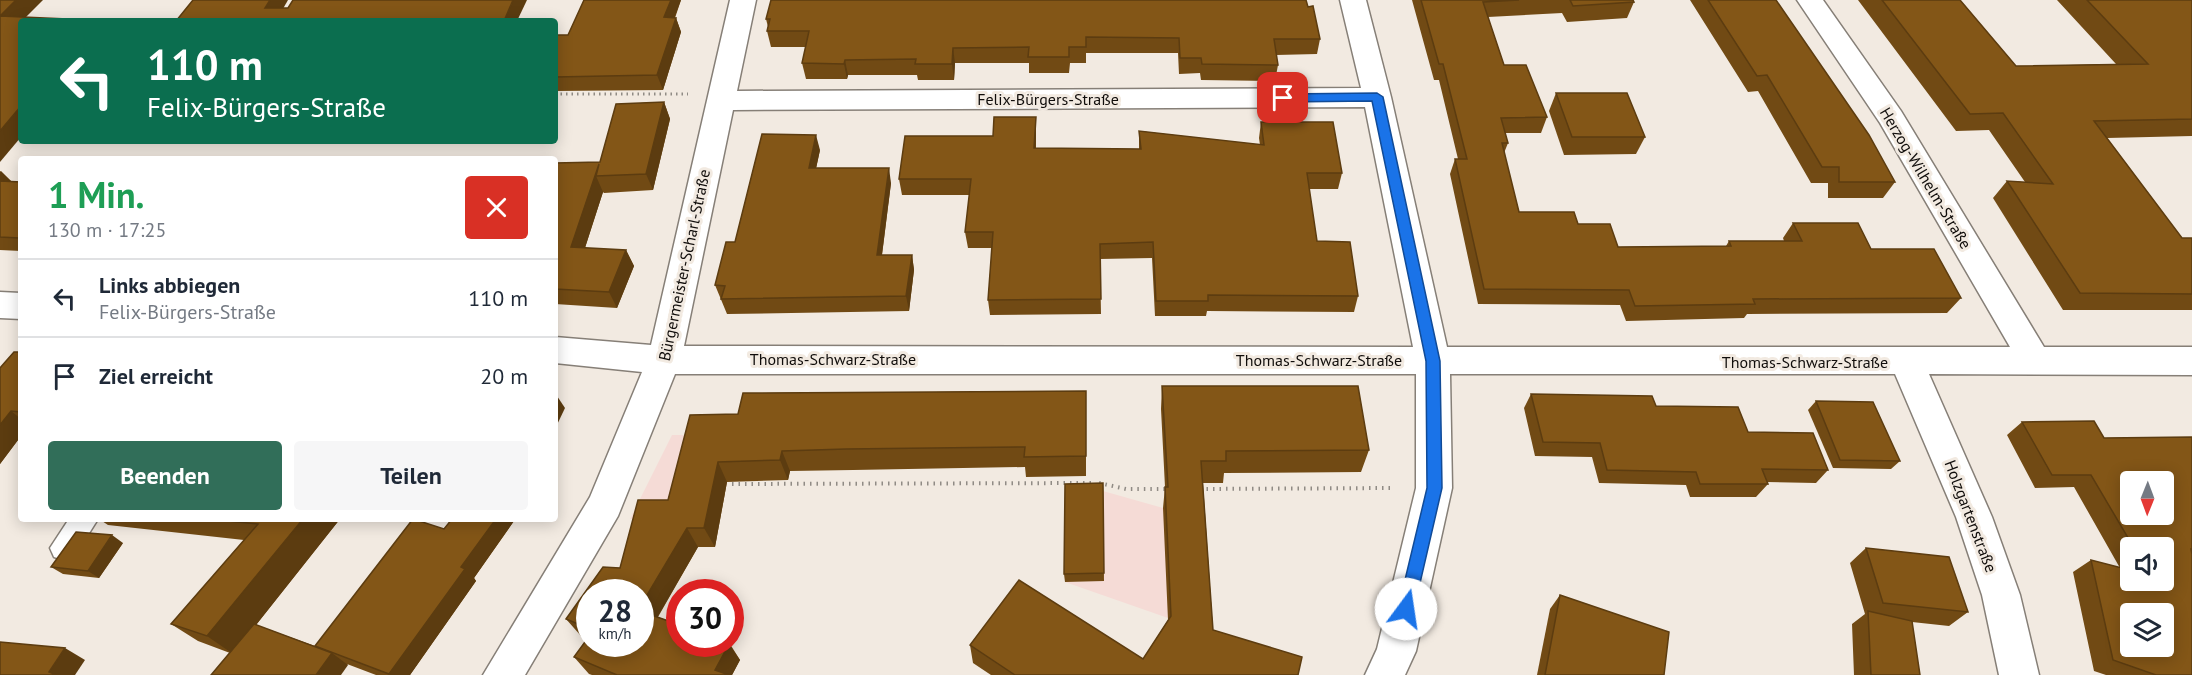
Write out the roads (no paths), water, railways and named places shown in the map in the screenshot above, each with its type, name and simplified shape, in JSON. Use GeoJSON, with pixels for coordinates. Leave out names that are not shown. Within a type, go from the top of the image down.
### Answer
{"type":"FeatureCollection","features":[{"type":"Feature","properties":{"kind":"street","name":"Bürgermeister-Scharl-Straße"},"geometry":{"type":"LineString","coordinates":[[503,675],[609,497],[664,360],[743,0]]}},
{"type":"Feature","properties":{"kind":"street"},"geometry":{"type":"LineString","coordinates":[[1353,0],[1377,97],[1433,361],[1434,488],[1396,651],[1385,675]]}},
{"type":"Feature","properties":{"kind":"street","name":"Herzog-Wilhelm-Straße"},"geometry":{"type":"LineString","coordinates":[[1810,0],[1891,118],[2035,361]]}},
{"type":"Feature","properties":{"kind":"street","name":"Felix-Bürgers-Straße"},"geometry":{"type":"LineString","coordinates":[[721,97],[1377,97]]}},
{"type":"Feature","properties":{"kind":"street"},"geometry":{"type":"LineString","coordinates":[[0,304],[18,306]]}},
{"type":"Feature","properties":{"kind":"street","name":"Thomas-Schwarz-Straße"},"geometry":{"type":"LineString","coordinates":[[558,350],[664,360],[1136,358],[1433,361],[2192,362]]}},
{"type":"Feature","properties":{"kind":"street","name":"Holzgartenstraße"},"geometry":{"type":"LineString","coordinates":[[1907,362],[1974,517],[2001,595],[2019,675]]}},
{"type":"Feature","properties":{"kind":"lane"},"geometry":{"type":"LineString","coordinates":[[64,548],[83,522]]}}]}
